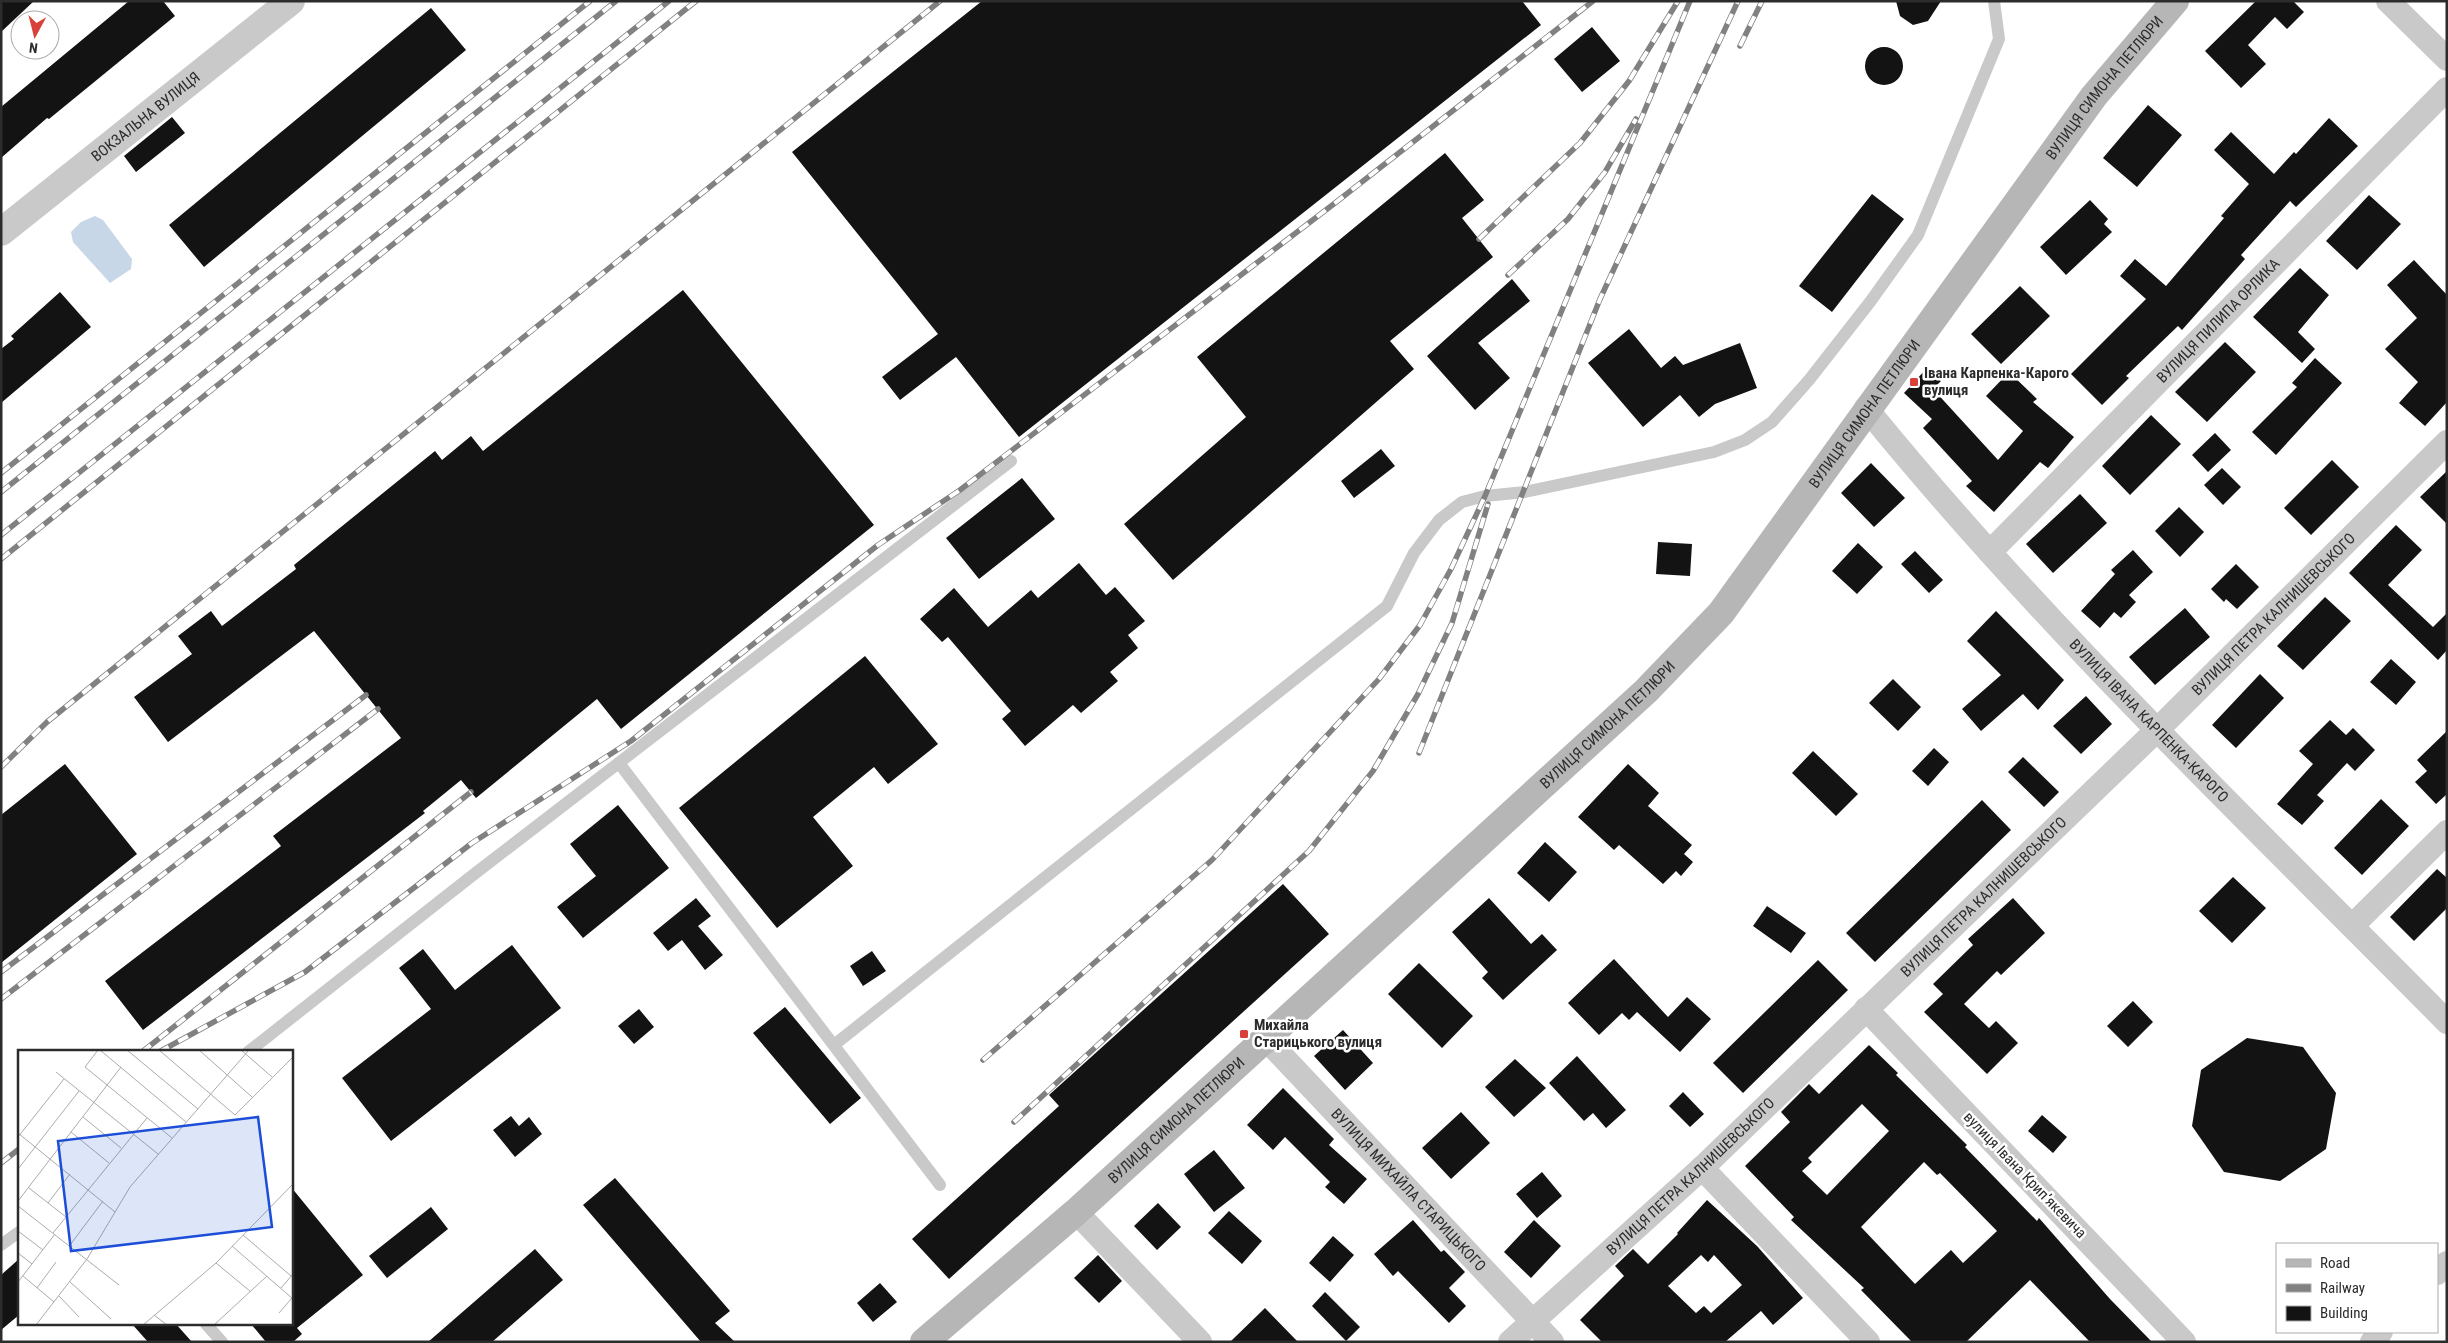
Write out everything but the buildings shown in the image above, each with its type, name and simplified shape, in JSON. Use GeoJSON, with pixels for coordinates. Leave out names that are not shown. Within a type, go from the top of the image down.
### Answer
{"type":"FeatureCollection","features":[{"type":"Feature","properties":{"kind":"main road","name":"ВУЛИЦЯ СИМОНА ПЕТЛЮРИ"},"geometry":{"type":"LineString","coordinates":[[924,1342],[1076,1212],[1646,691],[1721,613],[1866,408],[2094,96],[2175,1]]}},
{"type":"Feature","properties":{"kind":"street","name":"ВОКЗАЛЬНА ВУЛИЦЯ"},"geometry":{"type":"LineString","coordinates":[[1,232],[290,1]]}},
{"type":"Feature","properties":{"kind":"street"},"geometry":{"type":"LineString","coordinates":[[2388,1],[2447,59]]}},
{"type":"Feature","properties":{"kind":"street","name":"ВУЛИЦЯ ПИЛИПА ОРЛИКА"},"geometry":{"type":"LineString","coordinates":[[1990,552],[2447,90]]}},
{"type":"Feature","properties":{"kind":"street","name":"ВУЛИЦЯ ІВАНА КАРПЕНКА-КАРОГО"},"geometry":{"type":"LineString","coordinates":[[1866,408],[1924,479],[2156,731],[2447,1022]]}},
{"type":"Feature","properties":{"kind":"street","name":"ВУЛИЦЯ ПЕТРА КАЛНИШЕВСЬКОГО"},"geometry":{"type":"LineString","coordinates":[[1510,1342],[1702,1168],[2156,731],[2447,442]]}},
{"type":"Feature","properties":{"kind":"street"},"geometry":{"type":"LineString","coordinates":[[2352,926],[2447,832]]}},
{"type":"Feature","properties":{"kind":"street","name":"вулиця Івана Крипʼякевича"},"geometry":{"type":"LineString","coordinates":[[1866,1009],[2184,1342]]}},
{"type":"Feature","properties":{"kind":"street","name":"ВУЛИЦЯ МИХАЙЛА СТАРИЦЬКОГО"},"geometry":{"type":"LineString","coordinates":[[1265,1038],[1552,1342]]}},
{"type":"Feature","properties":{"kind":"street"},"geometry":{"type":"LineString","coordinates":[[1702,1168],[1868,1342]]}},
{"type":"Feature","properties":{"kind":"street"},"geometry":{"type":"LineString","coordinates":[[1076,1212],[1200,1342]]}},
{"type":"Feature","properties":{"kind":"street"},"geometry":{"type":"LineString","coordinates":[[2438,1272],[2447,1263]]}},
{"type":"Feature","properties":{"kind":"lane"},"geometry":{"type":"LineString","coordinates":[[834,1045],[1387,606],[1414,553],[1439,520],[1462,502],[1534,490],[1714,452],[1745,440],[1772,422],[1834,349],[1918,235],[1999,40],[1994,1]]}},
{"type":"Feature","properties":{"kind":"lane"},"geometry":{"type":"LineString","coordinates":[[251,1050],[1011,461]]}},
{"type":"Feature","properties":{"kind":"lane"},"geometry":{"type":"LineString","coordinates":[[619,763],[940,1185]]}},
{"type":"Feature","properties":{"kind":"lane"},"geometry":{"type":"LineString","coordinates":[[1,1246],[18,1233]]}},
{"type":"Feature","properties":{"kind":"lane"},"geometry":{"type":"LineString","coordinates":[[208,1326],[222,1342]]}},
{"type":"Feature","properties":{"kind":"water"},"geometry":{"type":"Polygon","coordinates":[[[95,216],[103,220],[132,259],[131,269],[110,283],[73,242],[71,232],[81,222],[95,216]]]}},
{"type":"Feature","properties":{"kind":"railway"},"geometry":{"type":"LineString","coordinates":[[1,473],[590,1]]}},
{"type":"Feature","properties":{"kind":"railway"},"geometry":{"type":"LineString","coordinates":[[1,492],[616,1]]}},
{"type":"Feature","properties":{"kind":"railway"},"geometry":{"type":"LineString","coordinates":[[1,535],[669,1]]}},
{"type":"Feature","properties":{"kind":"railway"},"geometry":{"type":"LineString","coordinates":[[1,559],[696,1]]}},
{"type":"Feature","properties":{"kind":"railway"},"geometry":{"type":"LineString","coordinates":[[1,767],[47,722],[940,1]]}},
{"type":"Feature","properties":{"kind":"railway"},"geometry":{"type":"LineString","coordinates":[[163,1050],[305,972],[472,843],[631,741],[878,545],[960,490],[1335,203],[1593,1]]}},
{"type":"Feature","properties":{"kind":"railway"},"geometry":{"type":"LineString","coordinates":[[1479,239],[1580,143],[1629,81],[1678,1]]}},
{"type":"Feature","properties":{"kind":"railway"},"geometry":{"type":"LineString","coordinates":[[983,1060],[1212,860],[1379,679],[1420,625],[1451,569],[1485,496],[1690,1]]}},
{"type":"Feature","properties":{"kind":"railway"},"geometry":{"type":"LineString","coordinates":[[1419,753],[1600,299],[1738,1]]}},
{"type":"Feature","properties":{"kind":"railway"},"geometry":{"type":"LineString","coordinates":[[1740,46],[1762,1]]}},
{"type":"Feature","properties":{"kind":"railway"},"geometry":{"type":"LineString","coordinates":[[1508,275],[1568,219],[1605,172],[1636,119]]}},
{"type":"Feature","properties":{"kind":"railway"},"geometry":{"type":"LineString","coordinates":[[1014,1122],[1309,851],[1373,771],[1418,694],[1452,623],[1488,504]]}},
{"type":"Feature","properties":{"kind":"railway"},"geometry":{"type":"LineString","coordinates":[[1,972],[366,695]]}},
{"type":"Feature","properties":{"kind":"railway"},"geometry":{"type":"LineString","coordinates":[[1,999],[378,709]]}},
{"type":"Feature","properties":{"kind":"railway"},"geometry":{"type":"LineString","coordinates":[[145,1050],[471,792]]}},
{"type":"Feature","properties":{"kind":"railway"},"geometry":{"type":"LineString","coordinates":[[1,1163],[18,1150]]}},
{"type":"Feature","properties":{"kind":"place","name":"Івана Карпенка-Карого вулиця"},"geometry":{"type":"Point","coordinates":[1914,382]}},
{"type":"Feature","properties":{"kind":"place","name":"Михайла Старицького вулиця"},"geometry":{"type":"Point","coordinates":[1244,1034]}}]}
